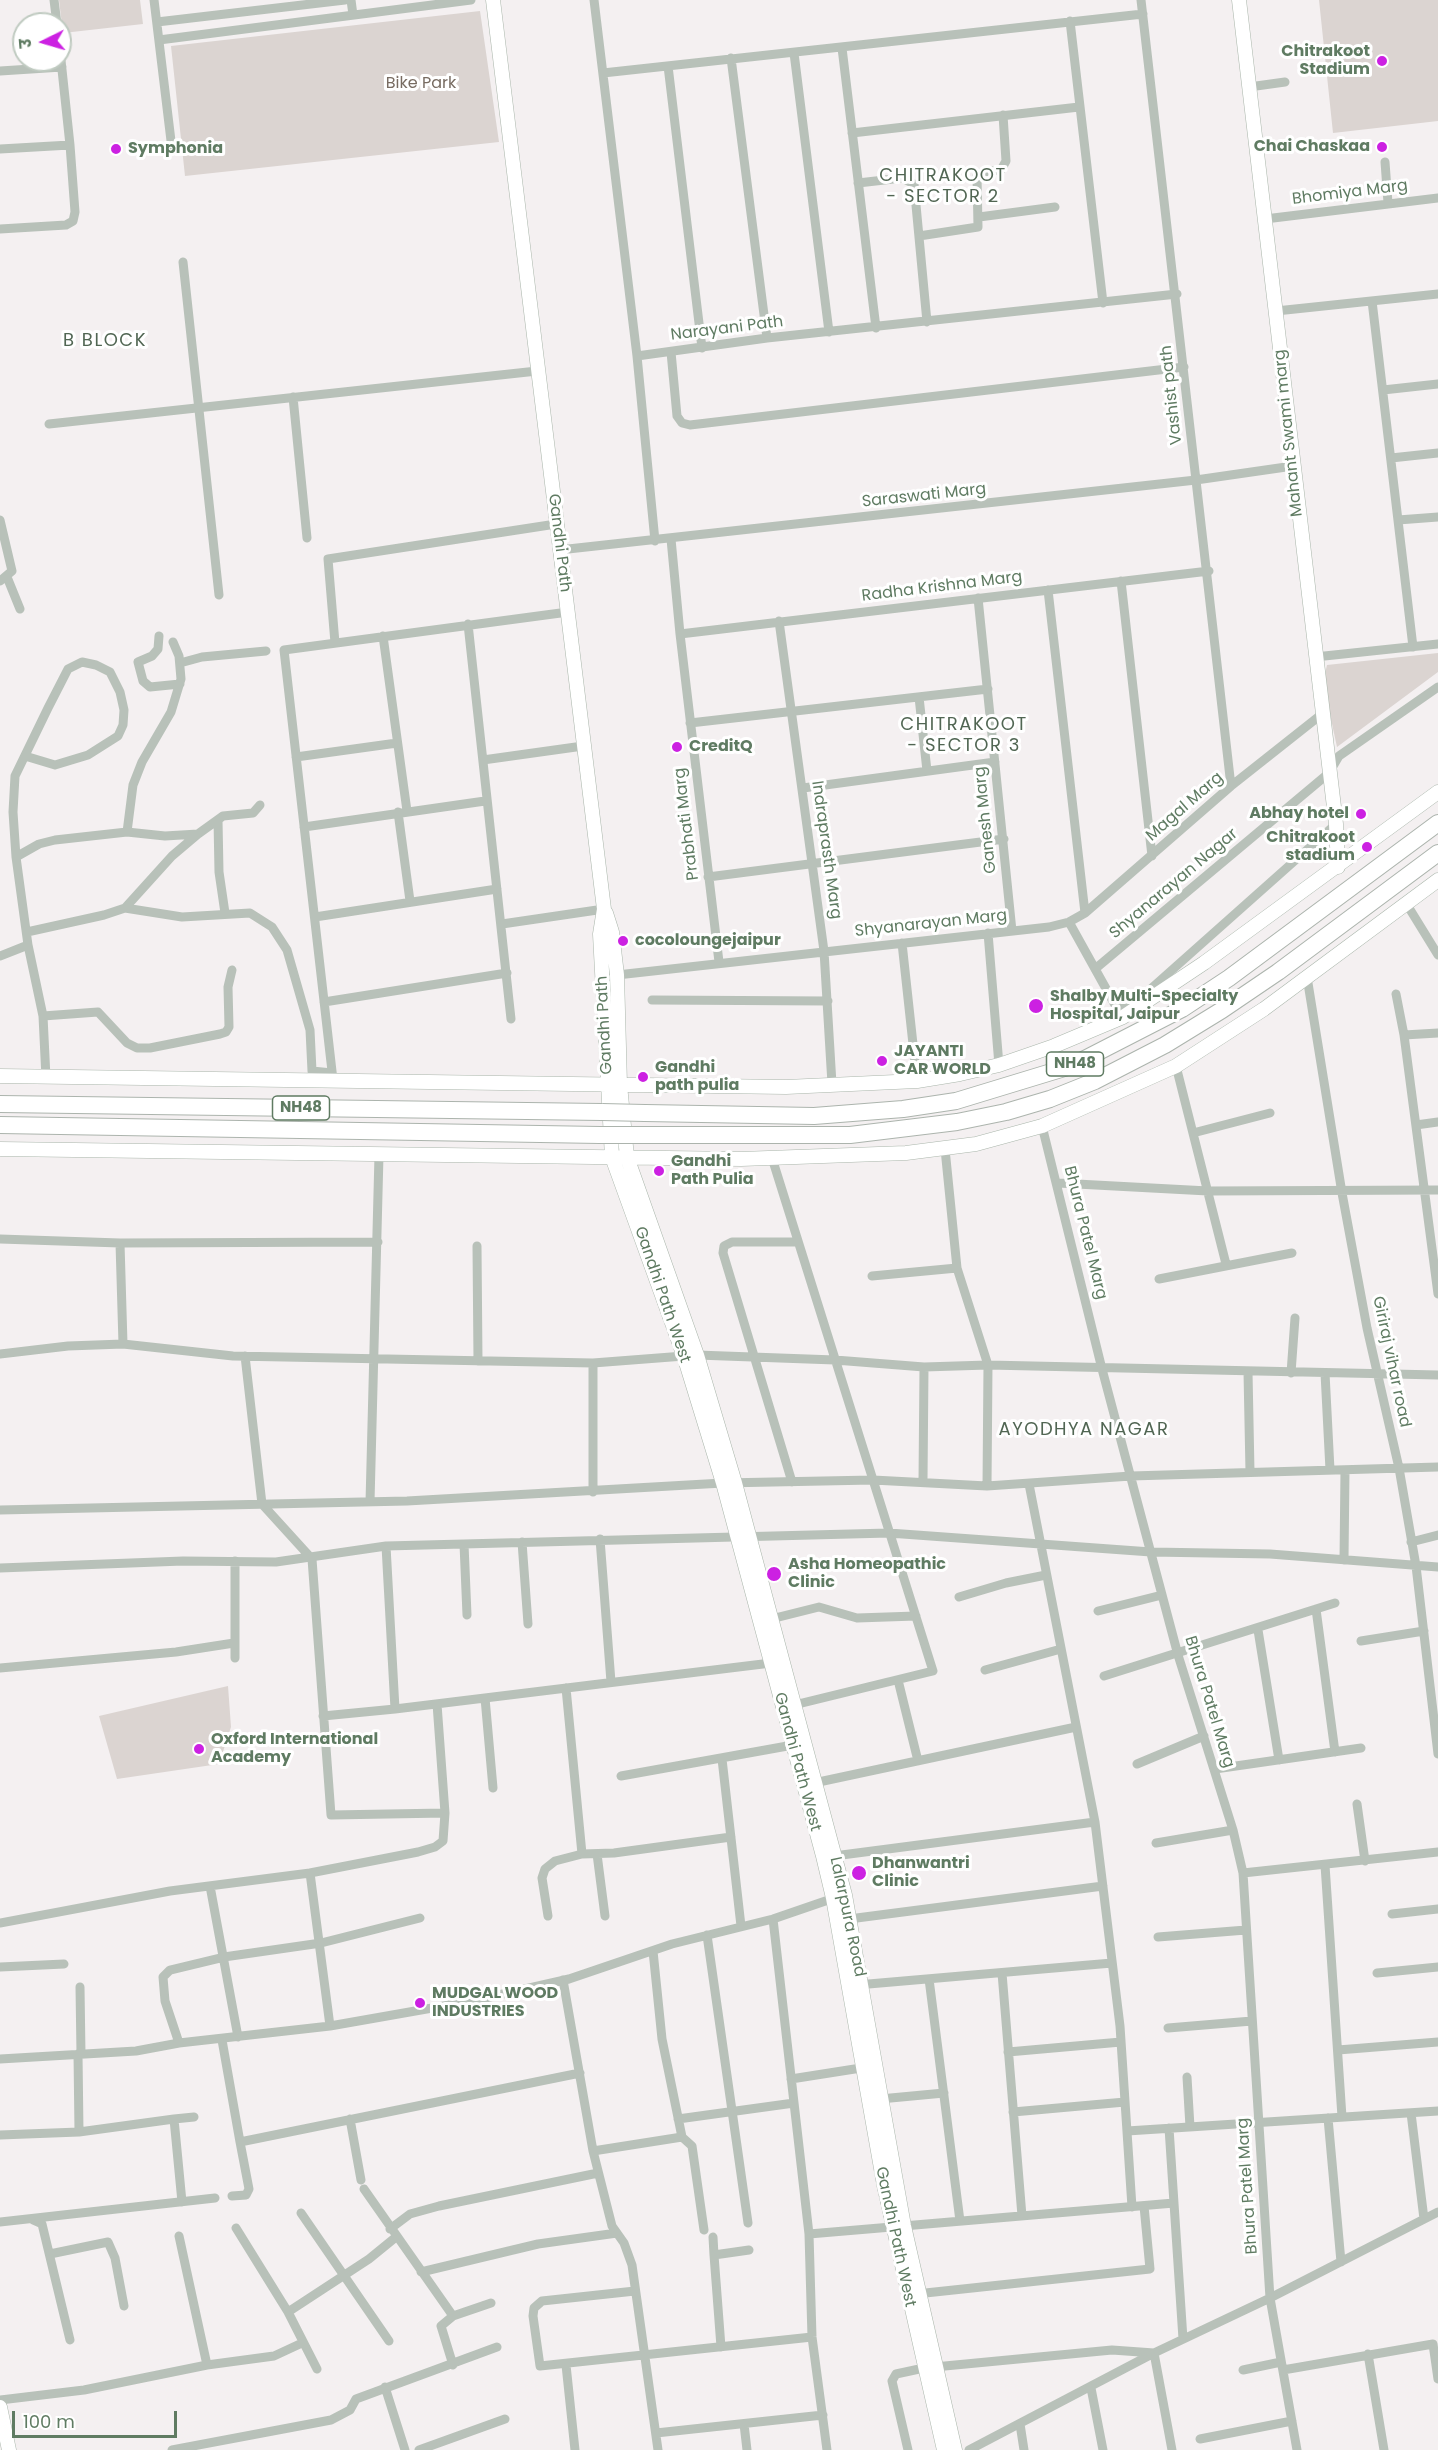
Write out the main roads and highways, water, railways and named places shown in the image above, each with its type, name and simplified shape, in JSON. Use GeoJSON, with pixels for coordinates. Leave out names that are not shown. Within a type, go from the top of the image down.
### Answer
{"type":"FeatureCollection","features":[{"type":"Feature","properties":{"kind":"highway","name":"NH48"},"geometry":{"type":"LineString","coordinates":[[0,1104],[814,1116],[903,1109],[956,1101],[1071,1066],[1138,1034],[1210,991],[1438,822]]}},
{"type":"Feature","properties":{"kind":"highway","name":"NH48"},"geometry":{"type":"LineString","coordinates":[[0,1125],[600,1135],[850,1136],[957,1122],[1006,1112],[1050,1099],[1095,1081],[1165,1046],[1278,972],[1438,853]]}},
{"type":"Feature","properties":{"kind":"place","name":"Chitrakoot Stadium"},"geometry":{"type":"Point","coordinates":[1382,61]}},
{"type":"Feature","properties":{"kind":"place","name":"Chai Chaskaa"},"geometry":{"type":"Point","coordinates":[1382,147]}},
{"type":"Feature","properties":{"kind":"place","name":"Symphonia"},"geometry":{"type":"Point","coordinates":[116,149]}},
{"type":"Feature","properties":{"kind":"place","name":"CreditQ"},"geometry":{"type":"Point","coordinates":[677,747]}},
{"type":"Feature","properties":{"kind":"place","name":"Abhay hotel"},"geometry":{"type":"Point","coordinates":[1361,814]}},
{"type":"Feature","properties":{"kind":"place","name":"Chitrakoot stadium"},"geometry":{"type":"Point","coordinates":[1367,847]}},
{"type":"Feature","properties":{"kind":"place","name":"cocoloungejaipur"},"geometry":{"type":"Point","coordinates":[623,941]}},
{"type":"Feature","properties":{"kind":"place","name":"Shalby Multi-Specialty Hospital, Jaipur"},"geometry":{"type":"Point","coordinates":[1036,1006]}},
{"type":"Feature","properties":{"kind":"place","name":"JAYANTI CAR WORLD"},"geometry":{"type":"Point","coordinates":[882,1061]}},
{"type":"Feature","properties":{"kind":"place","name":"Gandhi path pulia"},"geometry":{"type":"Point","coordinates":[643,1077]}},
{"type":"Feature","properties":{"kind":"place","name":"Gandhi Path Pulia"},"geometry":{"type":"Point","coordinates":[659,1171]}},
{"type":"Feature","properties":{"kind":"place","name":"Asha Homeopathic Clinic"},"geometry":{"type":"Point","coordinates":[774,1574]}},
{"type":"Feature","properties":{"kind":"place","name":"Oxford International Academy"},"geometry":{"type":"Point","coordinates":[199,1749]}},
{"type":"Feature","properties":{"kind":"place","name":"Dhanwantri Clinic"},"geometry":{"type":"Point","coordinates":[859,1873]}},
{"type":"Feature","properties":{"kind":"place","name":"MUDGAL WOOD INDUSTRIES"},"geometry":{"type":"Point","coordinates":[420,2003]}},
{"type":"Feature","properties":{"kind":"district","name":"CHITRAKOOT - SECTOR 2"},"geometry":{"type":"Point","coordinates":[943,186]}},
{"type":"Feature","properties":{"kind":"district","name":"B BLOCK"},"geometry":{"type":"Point","coordinates":[105,341]}},
{"type":"Feature","properties":{"kind":"district","name":"CHITRAKOOT - SECTOR 3"},"geometry":{"type":"Point","coordinates":[964,735]}},
{"type":"Feature","properties":{"kind":"district","name":"AYODHYA NAGAR"},"geometry":{"type":"Point","coordinates":[1084,1430]}},
{"type":"Feature","properties":{"kind":"park label","name":"Bike Park"},"geometry":{"type":"Point","coordinates":[421,84]}}]}
